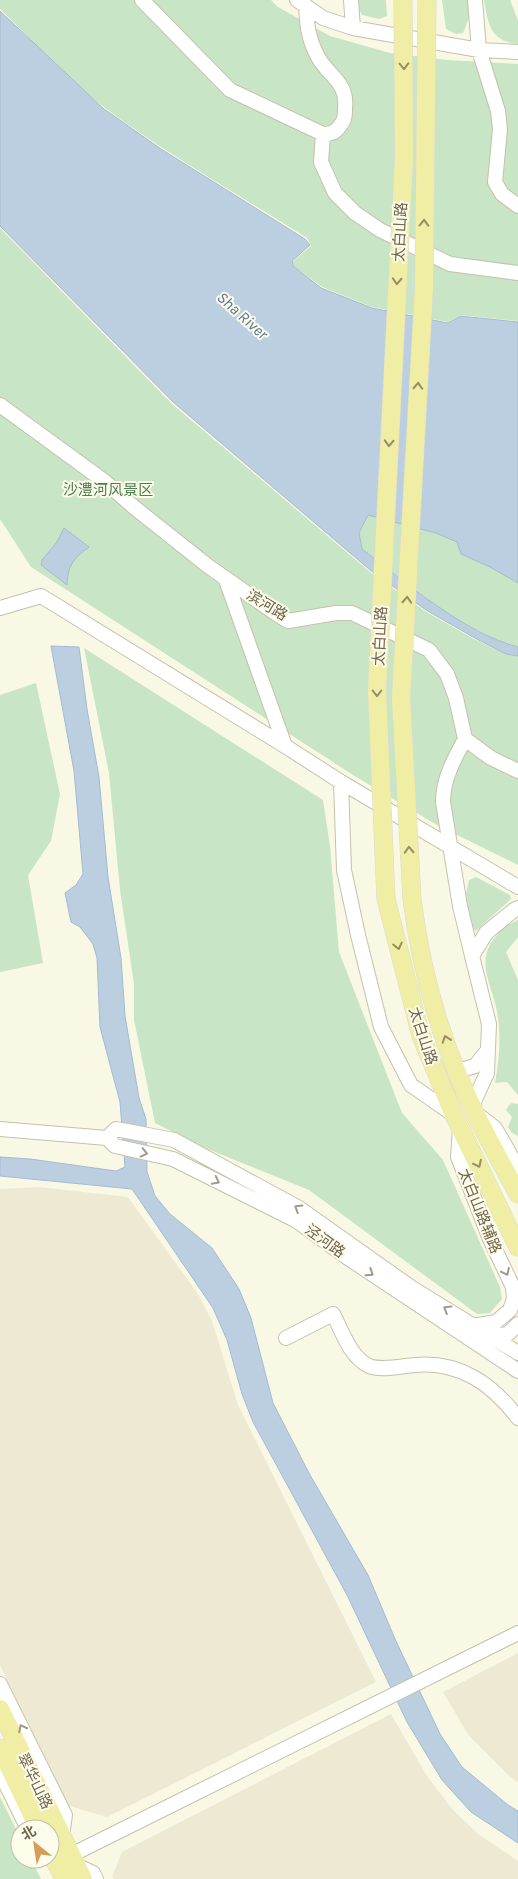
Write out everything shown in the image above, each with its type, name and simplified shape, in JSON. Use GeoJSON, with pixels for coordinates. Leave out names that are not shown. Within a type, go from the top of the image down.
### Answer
{"type":"FeatureCollection","features":[{"type":"Feature","properties":{"kind":"main road","name":"太白山路"},"geometry":{"type":"LineString","coordinates":[[403,0],[404,157],[377,691],[386,899],[420,1036],[457,1121],[518,1247]]}},
{"type":"Feature","properties":{"kind":"main road","name":"太白山路"},"geometry":{"type":"LineString","coordinates":[[427,0],[424,287],[401,698],[412,899],[415,924],[433,1003],[457,1071],[474,1110],[518,1194]]}},
{"type":"Feature","properties":{"kind":"main road","name":"翠华山路"},"geometry":{"type":"LineString","coordinates":[[0,1709],[77,1866]]}},
{"type":"Feature","properties":{"kind":"main road","name":"翠华山路"},"geometry":{"type":"LineString","coordinates":[[0,1748],[34,1819]]}},
{"type":"Feature","properties":{"kind":"street"},"geometry":{"type":"LineString","coordinates":[[142,0],[230,90],[323,134],[332,134],[344,120],[346,100],[341,84],[317,57],[308,34],[302,3]]}},
{"type":"Feature","properties":{"kind":"street"},"geometry":{"type":"LineString","coordinates":[[351,0],[353,28]]}},
{"type":"Feature","properties":{"kind":"street"},"geometry":{"type":"LineString","coordinates":[[475,0],[479,50],[498,110],[500,130],[495,182],[502,194],[518,206]]}},
{"type":"Feature","properties":{"kind":"street"},"geometry":{"type":"LineString","coordinates":[[302,3],[323,18],[353,28],[479,50],[518,52]]}},
{"type":"Feature","properties":{"kind":"street"},"geometry":{"type":"LineString","coordinates":[[323,134],[322,162],[335,193],[355,213],[380,230],[450,264],[518,274]]}},
{"type":"Feature","properties":{"kind":"street","name":"滨河路"},"geometry":{"type":"LineString","coordinates":[[0,405],[104,481],[226,580],[288,621],[352,612],[429,650],[447,674],[456,698],[465,739]]}},
{"type":"Feature","properties":{"kind":"street"},"geometry":{"type":"LineString","coordinates":[[226,580],[285,746]]}},
{"type":"Feature","properties":{"kind":"street"},"geometry":{"type":"LineString","coordinates":[[0,608],[41,596],[341,782],[518,887]]}},
{"type":"Feature","properties":{"kind":"street"},"geometry":{"type":"LineString","coordinates":[[518,771],[491,758],[465,739],[447,774],[443,792],[448,805],[450,848],[460,906],[489,1024],[487,1072],[474,1110],[495,1128],[518,1168]]}},
{"type":"Feature","properties":{"kind":"street"},"geometry":{"type":"LineString","coordinates":[[341,782],[344,870],[381,1027],[411,1085],[457,1121]]}},
{"type":"Feature","properties":{"kind":"street"},"geometry":{"type":"LineString","coordinates":[[472,956],[486,933],[518,908]]}},
{"type":"Feature","properties":{"kind":"street"},"geometry":{"type":"LineString","coordinates":[[457,1071],[475,1066],[488,1050]]}},
{"type":"Feature","properties":{"kind":"street","name":"太白山路辅路"},"geometry":{"type":"LineString","coordinates":[[457,1121],[458,1157],[490,1238],[513,1287],[514,1299],[510,1310],[496,1322],[473,1326]]}},
{"type":"Feature","properties":{"kind":"street"},"geometry":{"type":"LineString","coordinates":[[0,1129],[113,1138]]}},
{"type":"Feature","properties":{"kind":"street","name":"泾河路"},"geometry":{"type":"LineString","coordinates":[[113,1138],[174,1140],[299,1208],[412,1288],[518,1353]]}},
{"type":"Feature","properties":{"kind":"street","name":"泾河路"},"geometry":{"type":"LineString","coordinates":[[113,1138],[173,1159],[297,1221],[345,1256],[518,1371]]}},
{"type":"Feature","properties":{"kind":"street"},"geometry":{"type":"LineString","coordinates":[[286,1338],[333,1314],[355,1355],[370,1366],[389,1368],[425,1364],[452,1368],[482,1381],[504,1400],[518,1418]]}},
{"type":"Feature","properties":{"kind":"street"},"geometry":{"type":"LineString","coordinates":[[493,1336],[508,1334],[518,1324]]}},
{"type":"Feature","properties":{"kind":"street"},"geometry":{"type":"LineString","coordinates":[[60,1869],[77,1866],[388,1698],[518,1633]]}},
{"type":"Feature","properties":{"kind":"street"},"geometry":{"type":"LineString","coordinates":[[0,1684],[65,1815],[62,1836]]}},
{"type":"Feature","properties":{"kind":"street"},"geometry":{"type":"LineString","coordinates":[[0,1772],[23,1819]]}},
{"type":"Feature","properties":{"kind":"street"},"geometry":{"type":"LineString","coordinates":[[77,1866],[92,1873],[96,1879]]}},
{"type":"Feature","properties":{"kind":"shaded area"},"geometry":{"type":"Polygon","coordinates":[[[39,1187],[128,1197],[198,1294],[212,1321],[238,1405],[376,1682],[107,1817],[69,1806],[0,1665],[0,1189],[39,1187]]]}},
{"type":"Feature","properties":{"kind":"shaded area"},"geometry":{"type":"Polygon","coordinates":[[[518,1653],[518,1782],[510,1777],[469,1736],[443,1692],[518,1653]]]}},
{"type":"Feature","properties":{"kind":"shaded area"},"geometry":{"type":"Polygon","coordinates":[[[391,1714],[427,1776],[452,1809],[478,1834],[518,1861],[518,1879],[114,1879],[112,1877],[122,1852],[391,1714]]]}},
{"type":"Feature","properties":{"kind":"green space"},"geometry":{"type":"Polygon","coordinates":[[[0,0],[271,0],[278,7],[330,36],[390,53],[448,60],[518,64],[518,321],[460,315],[448,322],[372,307],[322,287],[293,266],[292,262],[311,246],[307,238],[179,159],[105,108],[65,73],[0,9],[0,0]]]}},
{"type":"Feature","properties":{"kind":"green space"},"geometry":{"type":"Polygon","coordinates":[[[356,0],[386,0],[387,16],[379,19],[362,15],[356,0]]]}},
{"type":"Feature","properties":{"kind":"green space"},"geometry":{"type":"Polygon","coordinates":[[[442,0],[468,0],[469,18],[463,33],[456,34],[446,29],[442,0]]]}},
{"type":"Feature","properties":{"kind":"green space"},"geometry":{"type":"Polygon","coordinates":[[[484,0],[510,0],[518,20],[518,44],[501,39],[492,30],[484,0]]]}},
{"type":"Feature","properties":{"kind":"green space","name":"沙澧河风景区"},"geometry":{"type":"Polygon","coordinates":[[[0,228],[171,403],[370,572],[425,611],[472,638],[506,654],[518,656],[518,865],[437,825],[353,775],[31,567],[0,519],[0,228]]]}},
{"type":"Feature","properties":{"kind":"green space"},"geometry":{"type":"Polygon","coordinates":[[[368,514],[436,533],[457,542],[461,554],[490,567],[518,583],[518,647],[478,631],[457,619],[362,549],[359,533],[368,514]]]}},
{"type":"Feature","properties":{"kind":"green space"},"geometry":{"type":"Polygon","coordinates":[[[84,648],[323,800],[330,846],[339,952],[402,1113],[443,1160],[500,1287],[502,1299],[490,1313],[477,1314],[309,1190],[205,1148],[155,1123],[134,1020],[134,984],[120,890],[109,773],[84,648]]]}},
{"type":"Feature","properties":{"kind":"green space"},"geometry":{"type":"Polygon","coordinates":[[[36,683],[60,794],[51,841],[28,875],[43,963],[0,972],[0,695],[36,683]]]}},
{"type":"Feature","properties":{"kind":"green space"},"geometry":{"type":"Polygon","coordinates":[[[476,877],[510,895],[511,899],[476,931],[471,927],[466,894],[469,880],[476,877]]]}},
{"type":"Feature","properties":{"kind":"green space"},"geometry":{"type":"Polygon","coordinates":[[[518,920],[518,937],[506,952],[518,980],[518,1095],[507,1082],[495,1083],[498,1067],[499,1026],[487,975],[486,955],[497,935],[509,924],[518,920]]]}},
{"type":"Feature","properties":{"kind":"green space"},"geometry":{"type":"Polygon","coordinates":[[[512,1103],[518,1104],[518,1136],[512,1133],[508,1127],[512,1117],[506,1110],[512,1103]]]}},
{"type":"Feature","properties":{"kind":"green space"},"geometry":{"type":"Polygon","coordinates":[[[0,1797],[11,1819],[10,1869],[36,1869],[41,1879],[0,1879],[0,1797]]]}},
{"type":"Feature","properties":{"kind":"water","name":"Sha River"},"geometry":{"type":"Polygon","coordinates":[[[0,11],[104,109],[161,149],[305,239],[310,245],[292,261],[293,266],[321,288],[372,308],[448,323],[460,316],[518,322],[518,583],[490,567],[461,554],[457,542],[436,533],[368,515],[359,533],[362,549],[457,619],[478,631],[518,647],[518,656],[506,654],[426,610],[370,570],[173,402],[0,226],[0,11]]]}},
{"type":"Feature","properties":{"kind":"water"},"geometry":{"type":"Polygon","coordinates":[[[64,528],[89,547],[72,563],[67,585],[41,565],[42,560],[57,542],[64,528]]]}},
{"type":"Feature","properties":{"kind":"water"},"geometry":{"type":"Polygon","coordinates":[[[51,646],[79,647],[87,709],[99,777],[108,877],[121,958],[125,1016],[139,1098],[146,1119],[147,1172],[155,1196],[170,1214],[212,1248],[239,1289],[251,1318],[273,1403],[310,1475],[368,1575],[395,1639],[440,1734],[462,1767],[518,1811],[518,1843],[471,1812],[442,1780],[407,1722],[347,1595],[253,1422],[242,1394],[227,1340],[213,1308],[132,1189],[0,1176],[0,1157],[30,1159],[116,1171],[125,1167],[120,1102],[100,1027],[97,958],[93,944],[80,927],[71,922],[65,893],[76,885],[83,874],[74,771],[51,646]]]}}]}
